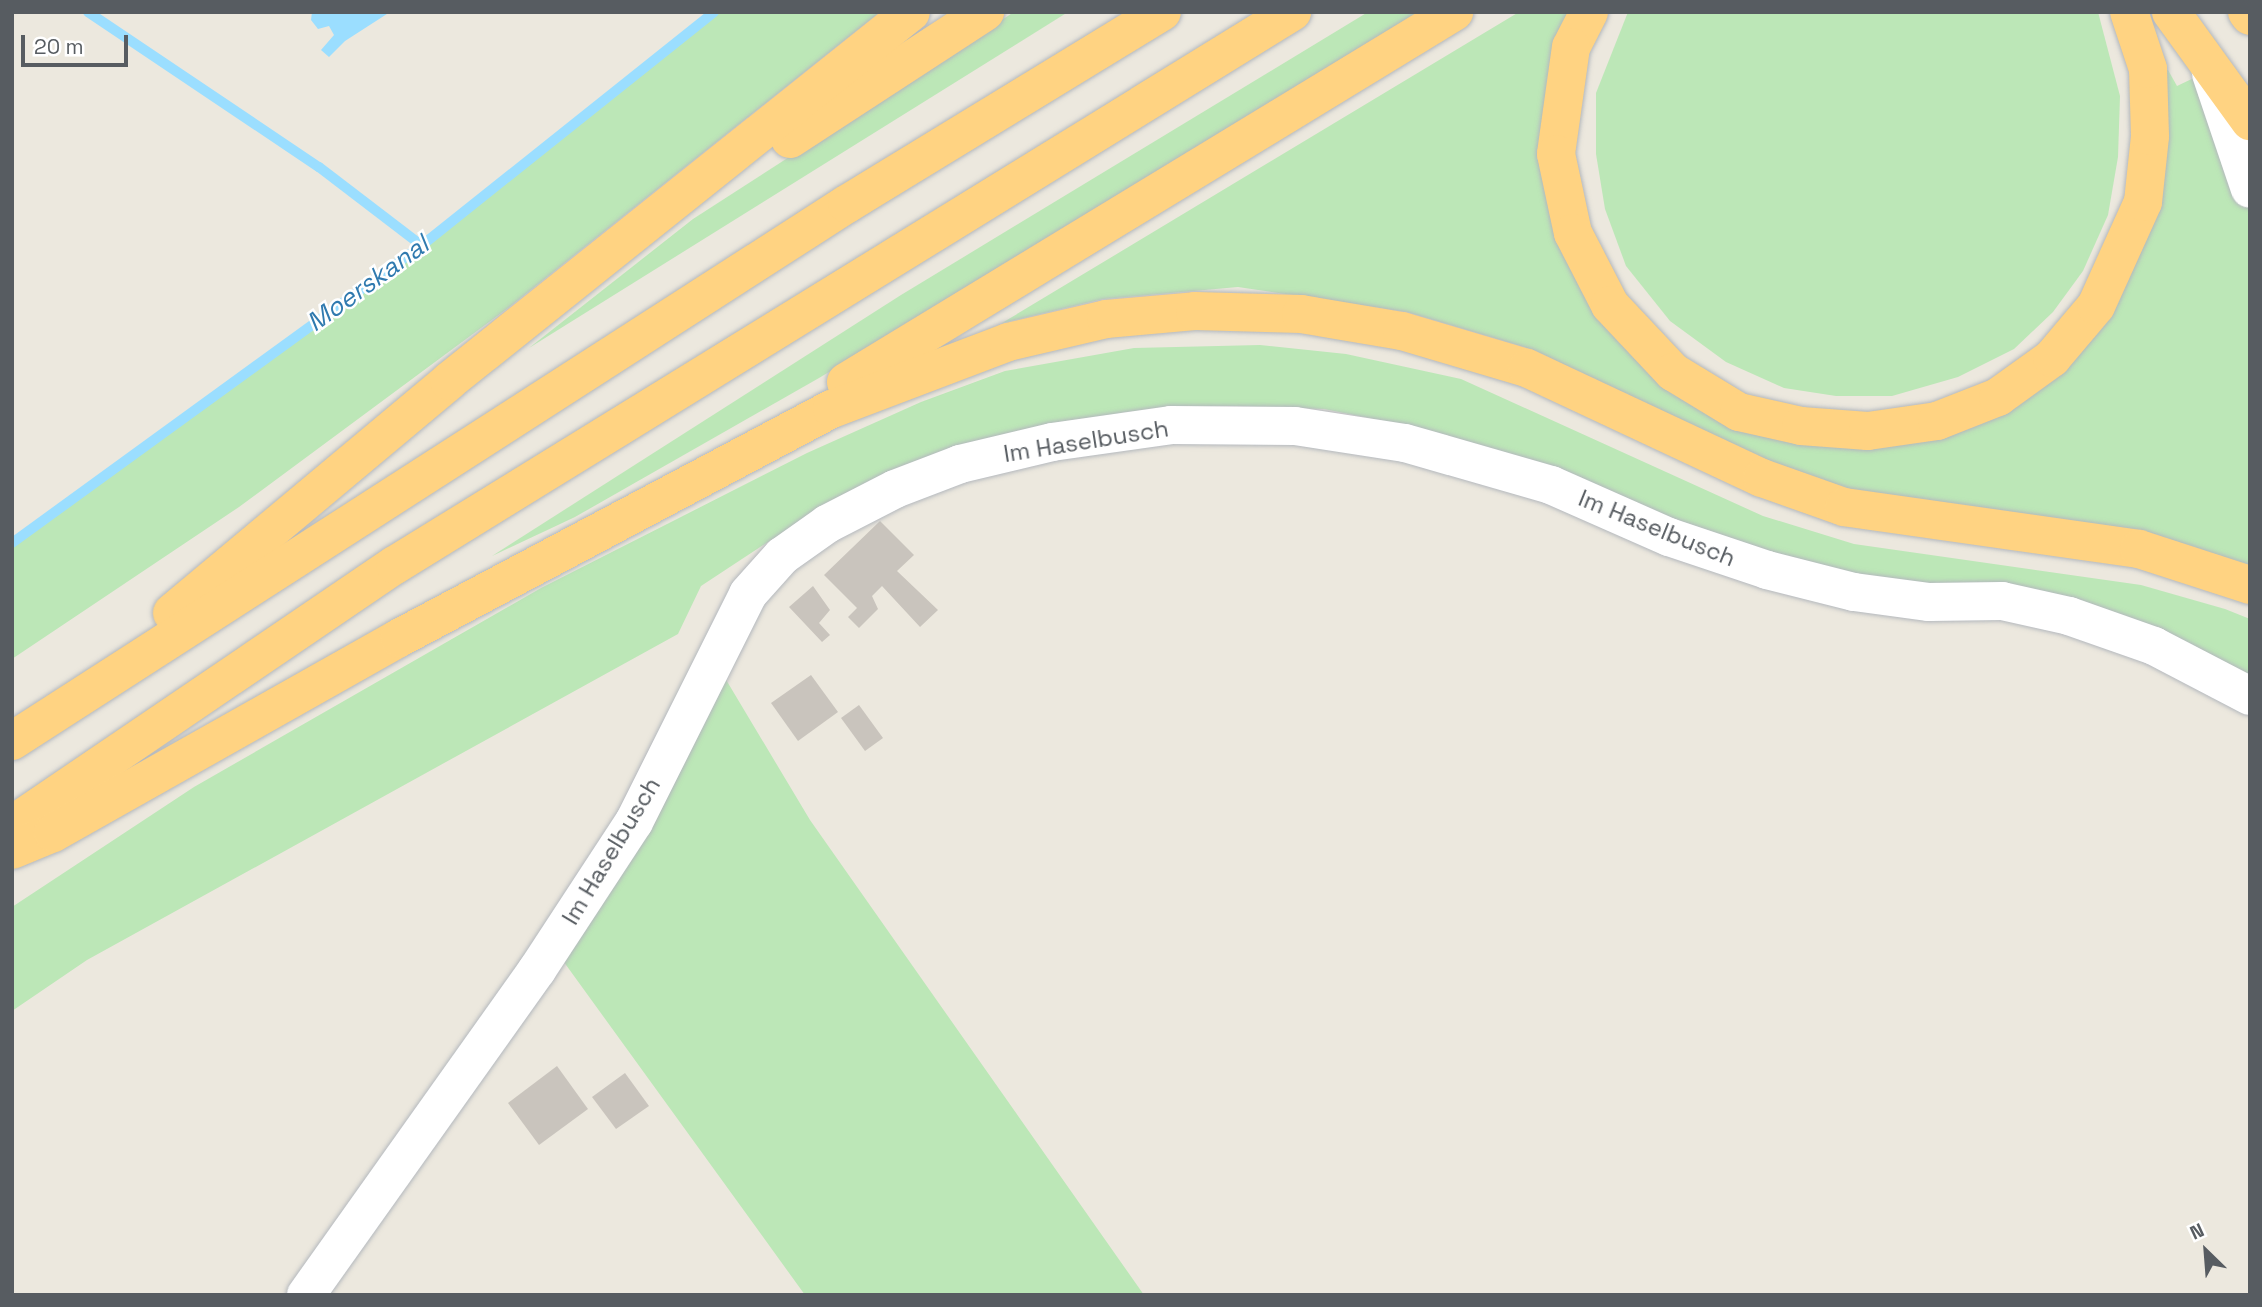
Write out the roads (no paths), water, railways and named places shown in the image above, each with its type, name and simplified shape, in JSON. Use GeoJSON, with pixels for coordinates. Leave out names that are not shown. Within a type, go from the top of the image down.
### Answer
{"type":"FeatureCollection","features":[{"type":"Feature","properties":{"kind":"highway"},"geometry":{"type":"LineString","coordinates":[[47,718],[449,381],[911,12]]}},
{"type":"Feature","properties":{"kind":"highway"},"geometry":{"type":"LineString","coordinates":[[449,381],[776,149],[985,12]]}},
{"type":"Feature","properties":{"kind":"highway"},"geometry":{"type":"LineString","coordinates":[[12,741],[847,204],[1162,12]]}},
{"type":"Feature","properties":{"kind":"highway"},"geometry":{"type":"LineString","coordinates":[[12,825],[395,565],[1292,12]]}},
{"type":"Feature","properties":{"kind":"highway"},"geometry":{"type":"LineString","coordinates":[[697,478],[1454,12]]}},
{"type":"Feature","properties":{"kind":"highway"},"geometry":{"type":"LineString","coordinates":[[1588,12],[1571,47],[1556,155],[1573,233],[1610,304],[1673,372],[1739,412],[1801,426],[1868,431],[1937,421],[1998,397],[2052,358],[2096,306],[2143,202],[2150,136],[2148,69],[2129,12]]}},
{"type":"Feature","properties":{"kind":"highway"},"geometry":{"type":"LineString","coordinates":[[2171,12],[2250,121]]}},
{"type":"Feature","properties":{"kind":"highway"},"geometry":{"type":"LineString","coordinates":[[12,850],[53,833],[697,478],[832,409],[1008,342],[1106,318],[1195,311],[1301,314],[1402,331],[1528,368],[1762,478],[1844,507],[2139,549],[2250,585]]}},
{"type":"Feature","properties":{"kind":"street"},"geometry":{"type":"LineString","coordinates":[[2208,66],[2250,189]]}},
{"type":"Feature","properties":{"kind":"street","name":"Im Haselbusch"},"geometry":{"type":"LineString","coordinates":[[306,1295],[537,970],[634,822],[748,594],[782,556],[827,524],[895,489],[960,464],[1052,442],[1171,425],[1296,426],[1405,443],[1550,485],[1669,537],[1767,570],[1854,592],[1928,602],[2003,601],[2069,616],[2154,646],[2250,696]]}},
{"type":"Feature","properties":{"kind":"water"},"geometry":{"type":"Polygon","coordinates":[[[312,12],[390,12],[345,41],[329,57],[321,50],[334,35],[329,26],[318,29],[311,20],[312,12]]]}},
{"type":"Feature","properties":{"kind":"waterway"},"geometry":{"type":"LineString","coordinates":[[88,12],[319,167],[421,245]]}},
{"type":"Feature","properties":{"kind":"waterway","name":"Moerskanal"},"geometry":{"type":"LineString","coordinates":[[12,543],[421,246],[714,12]]}}]}
